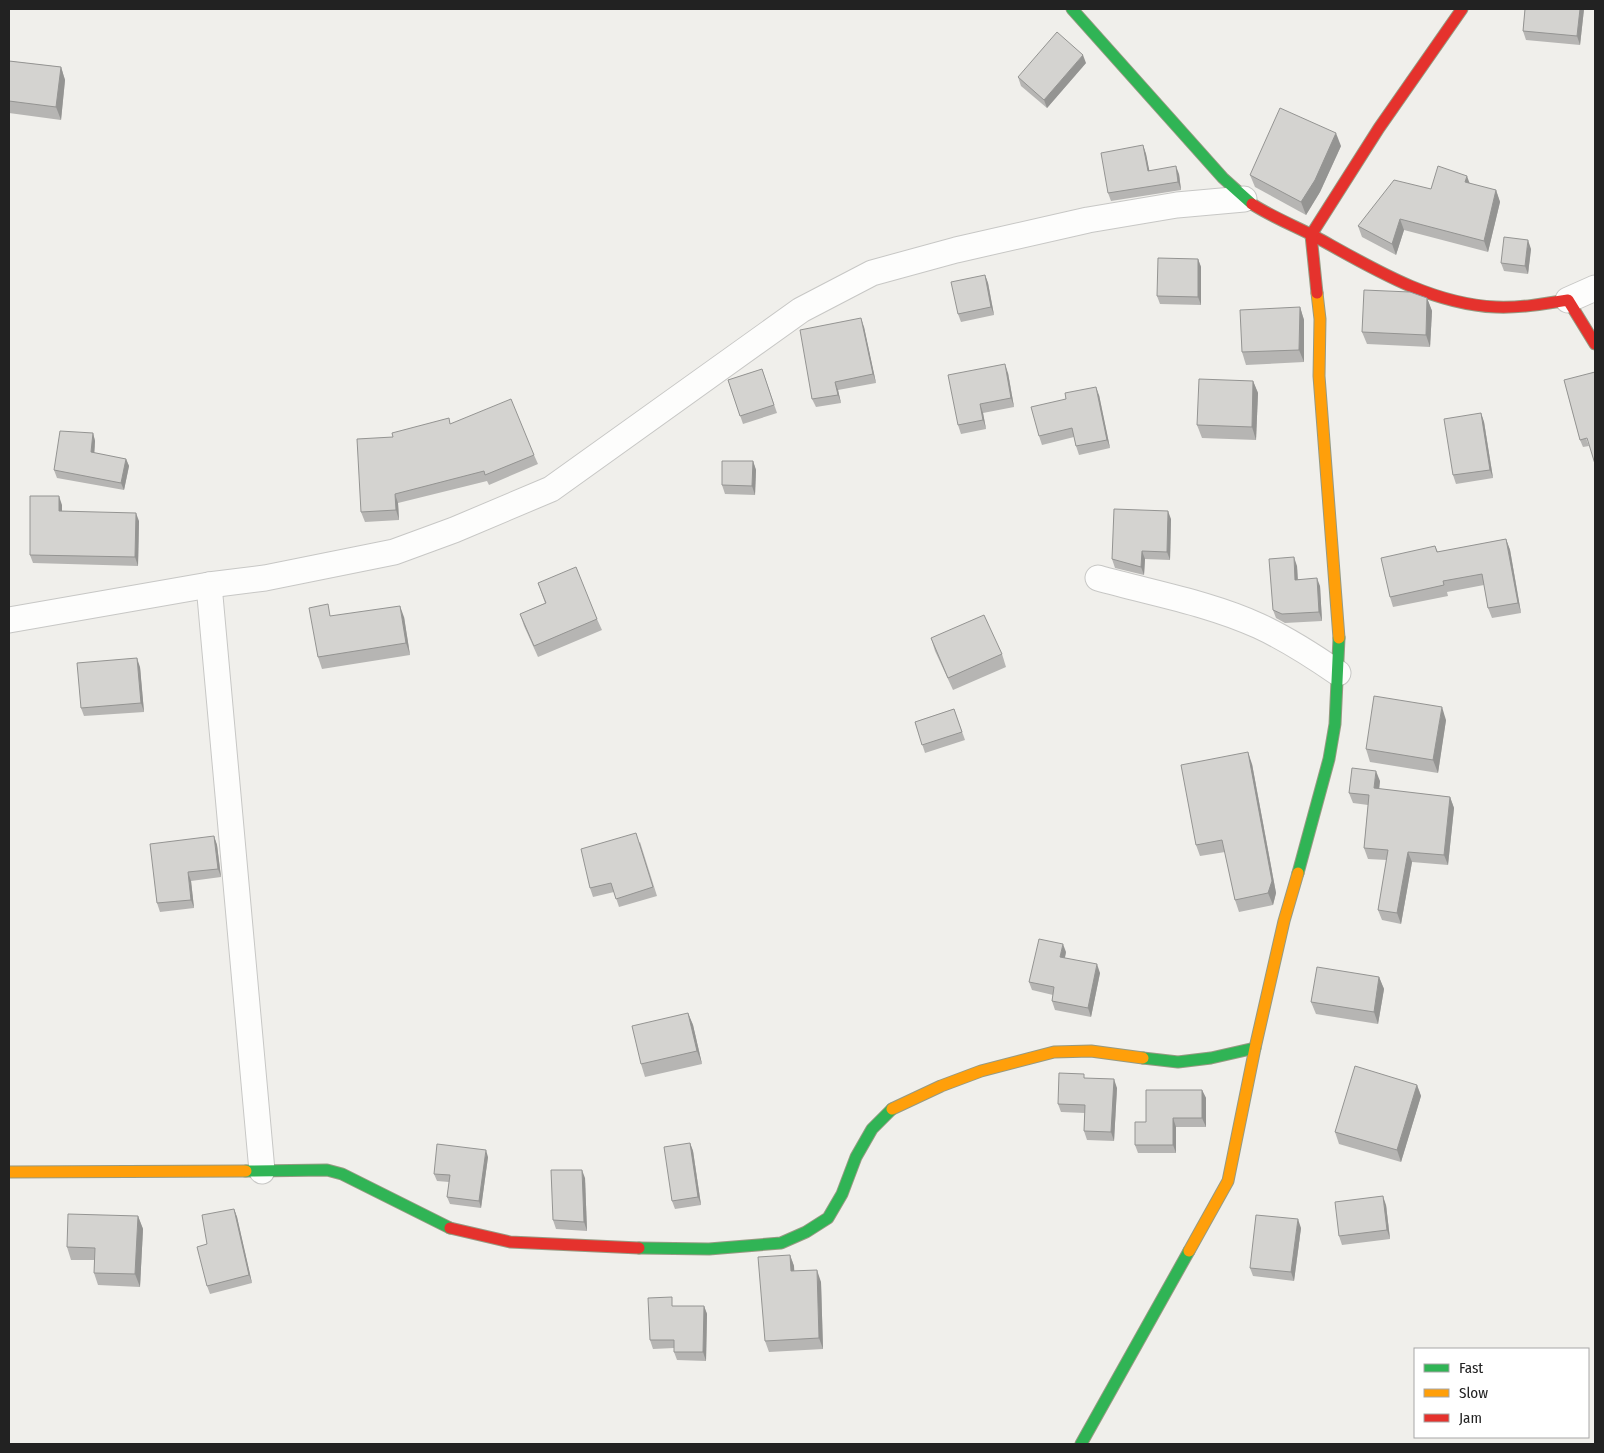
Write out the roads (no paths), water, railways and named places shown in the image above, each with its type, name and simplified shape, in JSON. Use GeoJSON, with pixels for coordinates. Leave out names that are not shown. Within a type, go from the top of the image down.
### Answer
{"type":"FeatureCollection","features":[{"type":"Feature","properties":{"kind":"street"},"geometry":{"type":"LineString","coordinates":[[1072,9],[1244,199],[1403,285],[1437,298],[1474,305],[1506,307],[1540,306],[1568,300],[1595,288]]}},
{"type":"Feature","properties":{"kind":"street"},"geometry":{"type":"LineString","coordinates":[[1081,1444],[1091,1423],[1140,1342],[1228,1181],[1255,1048],[1284,921],[1312,827],[1329,759],[1335,724],[1339,634],[1336,574],[1319,376],[1320,319],[1311,235],[1379,128],[1462,9]]}},
{"type":"Feature","properties":{"kind":"street"},"geometry":{"type":"LineString","coordinates":[[9,620],[209,585],[265,578],[394,552],[454,530],[551,489],[801,310],[872,273],[956,250],[1088,220],[1177,204],[1244,199]]}},
{"type":"Feature","properties":{"kind":"street"},"geometry":{"type":"LineString","coordinates":[[1568,300],[1595,344]]}},
{"type":"Feature","properties":{"kind":"street"},"geometry":{"type":"LineString","coordinates":[[1098,578],[1217,611],[1258,626],[1300,647],[1338,673]]}},
{"type":"Feature","properties":{"kind":"street"},"geometry":{"type":"LineString","coordinates":[[209,585],[262,1171]]}},
{"type":"Feature","properties":{"kind":"street"},"geometry":{"type":"LineString","coordinates":[[9,1172],[327,1170],[342,1174],[409,1210],[458,1231],[510,1242],[600,1247],[709,1249],[781,1243],[806,1232],[828,1218],[842,1194],[856,1157],[872,1129],[895,1106],[941,1086],[981,1071],[1054,1052],[1091,1050],[1178,1062],[1211,1058],[1255,1048]]}}]}
